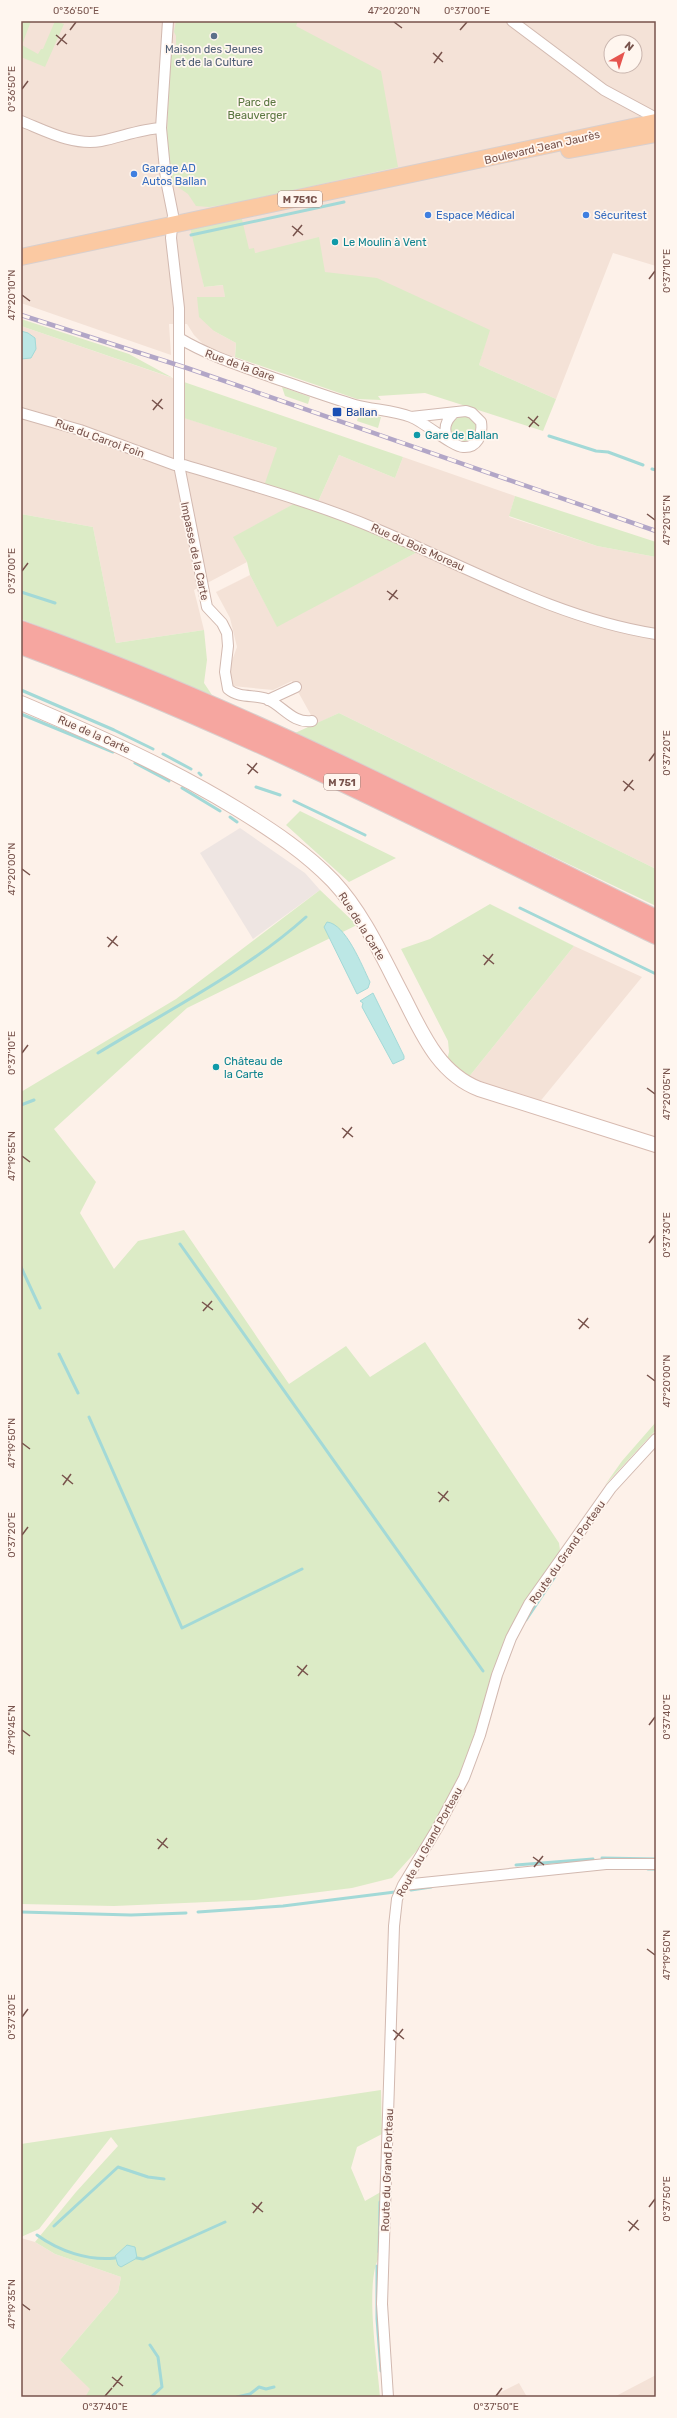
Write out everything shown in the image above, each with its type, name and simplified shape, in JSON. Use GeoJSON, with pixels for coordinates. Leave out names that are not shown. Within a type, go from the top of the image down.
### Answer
{"type":"FeatureCollection","features":[{"type":"Feature","properties":{"kind":"highway","name":"M 751"},"geometry":{"type":"LineString","coordinates":[[21,630],[132,673],[266,731],[656,919]]}},
{"type":"Feature","properties":{"kind":"highway","name":"M 751"},"geometry":{"type":"LineString","coordinates":[[21,645],[98,674],[232,731],[353,787],[656,935]]}},
{"type":"Feature","properties":{"kind":"main road","name":"Boulevard Jean Jaurès"},"geometry":{"type":"LineString","coordinates":[[171,226],[429,172],[656,122]]}},
{"type":"Feature","properties":{"kind":"main road","name":"Boulevard Jean Jaurès"},"geometry":{"type":"LineString","coordinates":[[429,172],[587,148],[656,134]]}},
{"type":"Feature","properties":{"kind":"main road","name":"M 751C"},"geometry":{"type":"LineString","coordinates":[[21,257],[171,226]]}},
{"type":"Feature","properties":{"kind":"street"},"geometry":{"type":"LineString","coordinates":[[168,21],[161,128],[166,180],[173,215],[171,226],[179,308],[179,338]]}},
{"type":"Feature","properties":{"kind":"street"},"geometry":{"type":"LineString","coordinates":[[512,21],[599,87],[656,118]]}},
{"type":"Feature","properties":{"kind":"street"},"geometry":{"type":"LineString","coordinates":[[21,121],[58,136],[86,142],[101,141],[161,128]]}},
{"type":"Feature","properties":{"kind":"street","name":"Rue de la Gare"},"geometry":{"type":"LineString","coordinates":[[179,338],[214,357],[354,404],[385,409],[411,417],[457,447],[469,447],[474,444],[481,435],[480,422],[472,413],[460,411],[454,414],[411,417]]}},
{"type":"Feature","properties":{"kind":"street","name":"Impasse de la Carte"},"geometry":{"type":"LineString","coordinates":[[179,338],[179,465],[207,607],[222,623],[227,633],[228,646],[225,672],[227,686],[237,694],[268,700],[298,720],[311,717]]}},
{"type":"Feature","properties":{"kind":"street","name":"Rue du Carroi Foin"},"geometry":{"type":"LineString","coordinates":[[21,413],[67,425],[179,465]]}},
{"type":"Feature","properties":{"kind":"street"},"geometry":{"type":"LineString","coordinates":[[448,440],[445,428],[446,422],[454,414]]}},
{"type":"Feature","properties":{"kind":"street","name":"Rue du Bois Moreau"},"geometry":{"type":"LineString","coordinates":[[179,465],[324,507],[563,609],[618,627],[656,634]]}},
{"type":"Feature","properties":{"kind":"street"},"geometry":{"type":"LineString","coordinates":[[268,700],[296,687]]}},
{"type":"Feature","properties":{"kind":"street","name":"Rue de la Carte"},"geometry":{"type":"LineString","coordinates":[[21,703],[142,756],[192,782],[254,819],[302,852],[337,885],[382,957],[433,1052],[455,1076],[480,1089],[656,1146]]}},
{"type":"Feature","properties":{"kind":"street","name":"Route du Grand Porteau"},"geometry":{"type":"LineString","coordinates":[[388,2397],[382,2304],[394,1926],[397,1899],[403,1885],[438,1827],[464,1778],[480,1735],[496,1675],[511,1638],[530,1604],[611,1488],[656,1439]]}},
{"type":"Feature","properties":{"kind":"street"},"geometry":{"type":"LineString","coordinates":[[403,1885],[606,1864],[656,1864]]}},
{"type":"Feature","properties":{"kind":"shaded area"},"geometry":{"type":"Polygon","coordinates":[[[21,21],[656,21],[656,266],[613,253],[556,399],[479,365],[489,330],[324,272],[272,250],[255,253],[202,276],[204,287],[224,285],[225,297],[197,297],[214,331],[236,343],[234,364],[204,345],[194,335],[187,324],[169,324],[171,355],[21,303],[21,21]]]}},
{"type":"Feature","properties":{"kind":"shaded area"},"geometry":{"type":"Polygon","coordinates":[[[21,326],[184,382],[185,418],[277,448],[302,500],[234,537],[247,562],[194,590],[204,630],[116,643],[93,527],[21,514],[21,326]]]}},
{"type":"Feature","properties":{"kind":"shaded area"},"geometry":{"type":"Polygon","coordinates":[[[339,455],[395,478],[403,457],[515,496],[509,517],[597,546],[656,557],[656,869],[339,713],[316,724],[292,681],[273,690],[232,686],[230,666],[237,647],[230,618],[216,592],[250,575],[277,626],[423,549],[317,504],[339,455]]]}},
{"type":"Feature","properties":{"kind":"shaded area"},"geometry":{"type":"Polygon","coordinates":[[[240,828],[305,873],[320,890],[253,939],[200,853],[240,828]]]}},
{"type":"Feature","properties":{"kind":"shaded area"},"geometry":{"type":"Polygon","coordinates":[[[574,946],[642,977],[538,1104],[468,1078],[574,946]]]}},
{"type":"Feature","properties":{"kind":"shaded area"},"geometry":{"type":"Polygon","coordinates":[[[21,2238],[35,2242],[55,2254],[121,2277],[118,2292],[60,2360],[91,2389],[85,2397],[21,2397],[21,2238]]]}},
{"type":"Feature","properties":{"kind":"shaded area"},"geometry":{"type":"Polygon","coordinates":[[[656,2375],[656,2397],[614,2397],[656,2375]]]}},
{"type":"Feature","properties":{"kind":"shaded area"},"geometry":{"type":"Polygon","coordinates":[[[519,2383],[527,2397],[491,2397],[519,2383]]]}},
{"type":"Feature","properties":{"kind":"green space"},"geometry":{"type":"Polygon","coordinates":[[[21,21],[31,21],[22,45],[38,54],[41,49],[43,49],[55,21],[64,24],[45,67],[21,57],[21,21]]]}},
{"type":"Feature","properties":{"kind":"green space","name":"Parc de Beauverger"},"geometry":{"type":"Polygon","coordinates":[[[176,21],[298,21],[296,26],[381,71],[398,167],[235,203],[209,207],[196,206],[188,194],[172,183],[166,154],[171,46],[176,45],[176,36],[174,32],[176,21]]]}},
{"type":"Feature","properties":{"kind":"green space"},"geometry":{"type":"Polygon","coordinates":[[[240,211],[249,249],[254,248],[255,253],[319,237],[325,272],[377,278],[490,330],[479,365],[556,399],[543,431],[425,393],[378,396],[381,400],[357,399],[235,357],[236,343],[214,331],[199,317],[197,297],[225,297],[223,285],[204,287],[189,223],[240,211]]]}},
{"type":"Feature","properties":{"kind":"green space"},"geometry":{"type":"Polygon","coordinates":[[[21,319],[129,354],[173,378],[21,326],[21,319]]]}},
{"type":"Feature","properties":{"kind":"green space"},"geometry":{"type":"Polygon","coordinates":[[[184,382],[403,457],[395,478],[339,455],[317,504],[423,549],[277,627],[250,575],[247,562],[233,537],[301,500],[263,489],[277,448],[184,418],[184,382]]]}},
{"type":"Feature","properties":{"kind":"green space"},"geometry":{"type":"Polygon","coordinates":[[[282,387],[310,397],[308,404],[285,396],[282,387]]]}},
{"type":"Feature","properties":{"kind":"green space"},"geometry":{"type":"Polygon","coordinates":[[[359,414],[381,417],[378,428],[357,421],[359,414]]]}},
{"type":"Feature","properties":{"kind":"green space"},"geometry":{"type":"Polygon","coordinates":[[[464,416],[473,420],[477,429],[473,438],[464,442],[455,438],[451,429],[455,420],[464,416]]]}},
{"type":"Feature","properties":{"kind":"green space"},"geometry":{"type":"Polygon","coordinates":[[[515,496],[656,542],[656,557],[597,546],[509,516],[515,496]]]}},
{"type":"Feature","properties":{"kind":"green space"},"geometry":{"type":"Polygon","coordinates":[[[21,514],[93,527],[116,643],[204,630],[207,660],[204,683],[212,695],[21,619],[21,514]]]}},
{"type":"Feature","properties":{"kind":"green space"},"geometry":{"type":"Polygon","coordinates":[[[339,713],[656,869],[656,906],[295,733],[339,713]]]}},
{"type":"Feature","properties":{"kind":"green space"},"geometry":{"type":"Polygon","coordinates":[[[300,811],[396,858],[349,882],[286,825],[300,811]]]}},
{"type":"Feature","properties":{"kind":"green space"},"geometry":{"type":"Polygon","coordinates":[[[320,890],[357,925],[187,1008],[54,1129],[96,1182],[80,1213],[114,1269],[138,1241],[184,1230],[289,1384],[346,1346],[370,1377],[425,1342],[559,1543],[561,1557],[511,1638],[480,1735],[438,1827],[392,1878],[352,1888],[255,1900],[114,1906],[21,1904],[21,1092],[176,999],[320,890]]]}},
{"type":"Feature","properties":{"kind":"green space"},"geometry":{"type":"Polygon","coordinates":[[[490,904],[574,946],[468,1078],[447,1060],[449,1052],[448,1041],[401,949],[430,939],[490,904]]]}},
{"type":"Feature","properties":{"kind":"green space"},"geometry":{"type":"Polygon","coordinates":[[[656,1422],[656,1430],[605,1485],[622,1461],[656,1422]]]}},
{"type":"Feature","properties":{"kind":"green space"},"geometry":{"type":"Polygon","coordinates":[[[381,2090],[382,2134],[357,2147],[351,2168],[365,2201],[386,2189],[381,2254],[376,2266],[372,2301],[380,2397],[85,2397],[90,2389],[60,2360],[118,2292],[121,2277],[55,2254],[35,2242],[76,2192],[118,2146],[111,2137],[39,2229],[21,2237],[21,2144],[381,2090]]]}},
{"type":"Feature","properties":{"kind":"water"},"geometry":{"type":"Polygon","coordinates":[[[21,331],[28,333],[35,338],[36,349],[31,358],[21,359],[21,331]]]}},
{"type":"Feature","properties":{"kind":"water"},"geometry":{"type":"Polygon","coordinates":[[[327,922],[334,924],[347,938],[370,982],[368,988],[357,994],[324,927],[327,922]]]}},
{"type":"Feature","properties":{"kind":"water"},"geometry":{"type":"Polygon","coordinates":[[[373,993],[404,1056],[404,1059],[393,1064],[362,1007],[363,1003],[360,1001],[373,993]]]}},
{"type":"Feature","properties":{"kind":"water"},"geometry":{"type":"Polygon","coordinates":[[[127,2245],[135,2247],[137,2258],[121,2267],[118,2265],[115,2256],[127,2245]]]}},
{"type":"Feature","properties":{"kind":"waterway"},"geometry":{"type":"LineString","coordinates":[[191,235],[344,202]]}},
{"type":"Feature","properties":{"kind":"waterway"},"geometry":{"type":"LineString","coordinates":[[549,436],[596,451],[608,452],[643,465]]}},
{"type":"Feature","properties":{"kind":"waterway"},"geometry":{"type":"LineString","coordinates":[[652,469],[656,470]]}},
{"type":"Feature","properties":{"kind":"waterway"},"geometry":{"type":"LineString","coordinates":[[21,592],[55,603]]}},
{"type":"Feature","properties":{"kind":"waterway"},"geometry":{"type":"LineString","coordinates":[[21,690],[114,730],[153,749]]}},
{"type":"Feature","properties":{"kind":"waterway"},"geometry":{"type":"LineString","coordinates":[[21,714],[113,752]]}},
{"type":"Feature","properties":{"kind":"waterway"},"geometry":{"type":"LineString","coordinates":[[163,754],[191,769]]}},
{"type":"Feature","properties":{"kind":"waterway"},"geometry":{"type":"LineString","coordinates":[[135,763],[169,781]]}},
{"type":"Feature","properties":{"kind":"waterway"},"geometry":{"type":"LineString","coordinates":[[256,787],[280,795]]}},
{"type":"Feature","properties":{"kind":"waterway"},"geometry":{"type":"LineString","coordinates":[[182,788],[220,811]]}},
{"type":"Feature","properties":{"kind":"waterway"},"geometry":{"type":"LineString","coordinates":[[294,801],[365,835]]}},
{"type":"Feature","properties":{"kind":"waterway"},"geometry":{"type":"LineString","coordinates":[[230,817],[237,822]]}},
{"type":"Feature","properties":{"kind":"waterway"},"geometry":{"type":"LineString","coordinates":[[520,908],[656,974]]}},
{"type":"Feature","properties":{"kind":"waterway"},"geometry":{"type":"LineString","coordinates":[[98,1053],[232,973],[283,937],[306,917]]}},
{"type":"Feature","properties":{"kind":"waterway"},"geometry":{"type":"LineString","coordinates":[[21,1105],[34,1100]]}},
{"type":"Feature","properties":{"kind":"waterway"},"geometry":{"type":"LineString","coordinates":[[180,1244],[483,1671]]}},
{"type":"Feature","properties":{"kind":"waterway"},"geometry":{"type":"LineString","coordinates":[[21,1267],[40,1308]]}},
{"type":"Feature","properties":{"kind":"waterway"},"geometry":{"type":"LineString","coordinates":[[59,1354],[78,1393]]}},
{"type":"Feature","properties":{"kind":"waterway"},"geometry":{"type":"LineString","coordinates":[[89,1417],[182,1628],[302,1569]]}},
{"type":"Feature","properties":{"kind":"waterway"},"geometry":{"type":"LineString","coordinates":[[526,1620],[556,1575]]}},
{"type":"Feature","properties":{"kind":"waterway"},"geometry":{"type":"LineString","coordinates":[[602,1858],[656,1859]]}},
{"type":"Feature","properties":{"kind":"waterway"},"geometry":{"type":"LineString","coordinates":[[516,1865],[593,1859]]}},
{"type":"Feature","properties":{"kind":"waterway"},"geometry":{"type":"LineString","coordinates":[[648,1869],[656,1869]]}},
{"type":"Feature","properties":{"kind":"waterway"},"geometry":{"type":"LineString","coordinates":[[411,1890],[431,1887]]}},
{"type":"Feature","properties":{"kind":"waterway"},"geometry":{"type":"LineString","coordinates":[[198,1912],[283,1906],[395,1892]]}},
{"type":"Feature","properties":{"kind":"waterway"},"geometry":{"type":"LineString","coordinates":[[21,1912],[131,1915],[186,1913]]}},
{"type":"Feature","properties":{"kind":"waterway"},"geometry":{"type":"LineString","coordinates":[[54,2226],[118,2167],[148,2177],[164,2179]]}},
{"type":"Feature","properties":{"kind":"waterway"},"geometry":{"type":"LineString","coordinates":[[379,2252],[380,2202]]}},
{"type":"Feature","properties":{"kind":"waterway"},"geometry":{"type":"LineString","coordinates":[[137,2258],[143,2259],[225,2222]]}},
{"type":"Feature","properties":{"kind":"waterway"},"geometry":{"type":"LineString","coordinates":[[37,2235],[55,2246],[74,2254],[105,2259],[115,2258]]}},
{"type":"Feature","properties":{"kind":"waterway"},"geometry":{"type":"LineString","coordinates":[[377,2266],[377,2319],[381,2371]]}},
{"type":"Feature","properties":{"kind":"waterway"},"geometry":{"type":"LineString","coordinates":[[150,2345],[158,2357],[162,2387],[151,2397]]}},
{"type":"Feature","properties":{"kind":"waterway"},"geometry":{"type":"LineString","coordinates":[[237,2397],[250,2394],[259,2387],[266,2389],[274,2387]]}},
{"type":"Feature","properties":{"kind":"railway"},"geometry":{"type":"LineString","coordinates":[[21,315],[187,368],[656,531]]}},
{"type":"Feature","properties":{"kind":"place","name":"Maison des Jeunes et de la Culture"},"geometry":{"type":"Point","coordinates":[214,36]}},
{"type":"Feature","properties":{"kind":"place","name":"Garage AD Autos Ballan"},"geometry":{"type":"Point","coordinates":[134,174]}},
{"type":"Feature","properties":{"kind":"place","name":"Espace Médical"},"geometry":{"type":"Point","coordinates":[428,215]}},
{"type":"Feature","properties":{"kind":"place","name":"Sécuritest"},"geometry":{"type":"Point","coordinates":[586,215]}},
{"type":"Feature","properties":{"kind":"place","name":"Le Moulin à Vent"},"geometry":{"type":"Point","coordinates":[335,242]}},
{"type":"Feature","properties":{"kind":"place","name":"Ballan"},"geometry":{"type":"Point","coordinates":[337,412]}},
{"type":"Feature","properties":{"kind":"place","name":"Gare de Ballan"},"geometry":{"type":"Point","coordinates":[417,435]}},
{"type":"Feature","properties":{"kind":"place","name":"Château de la Carte"},"geometry":{"type":"Point","coordinates":[216,1067]}}]}
